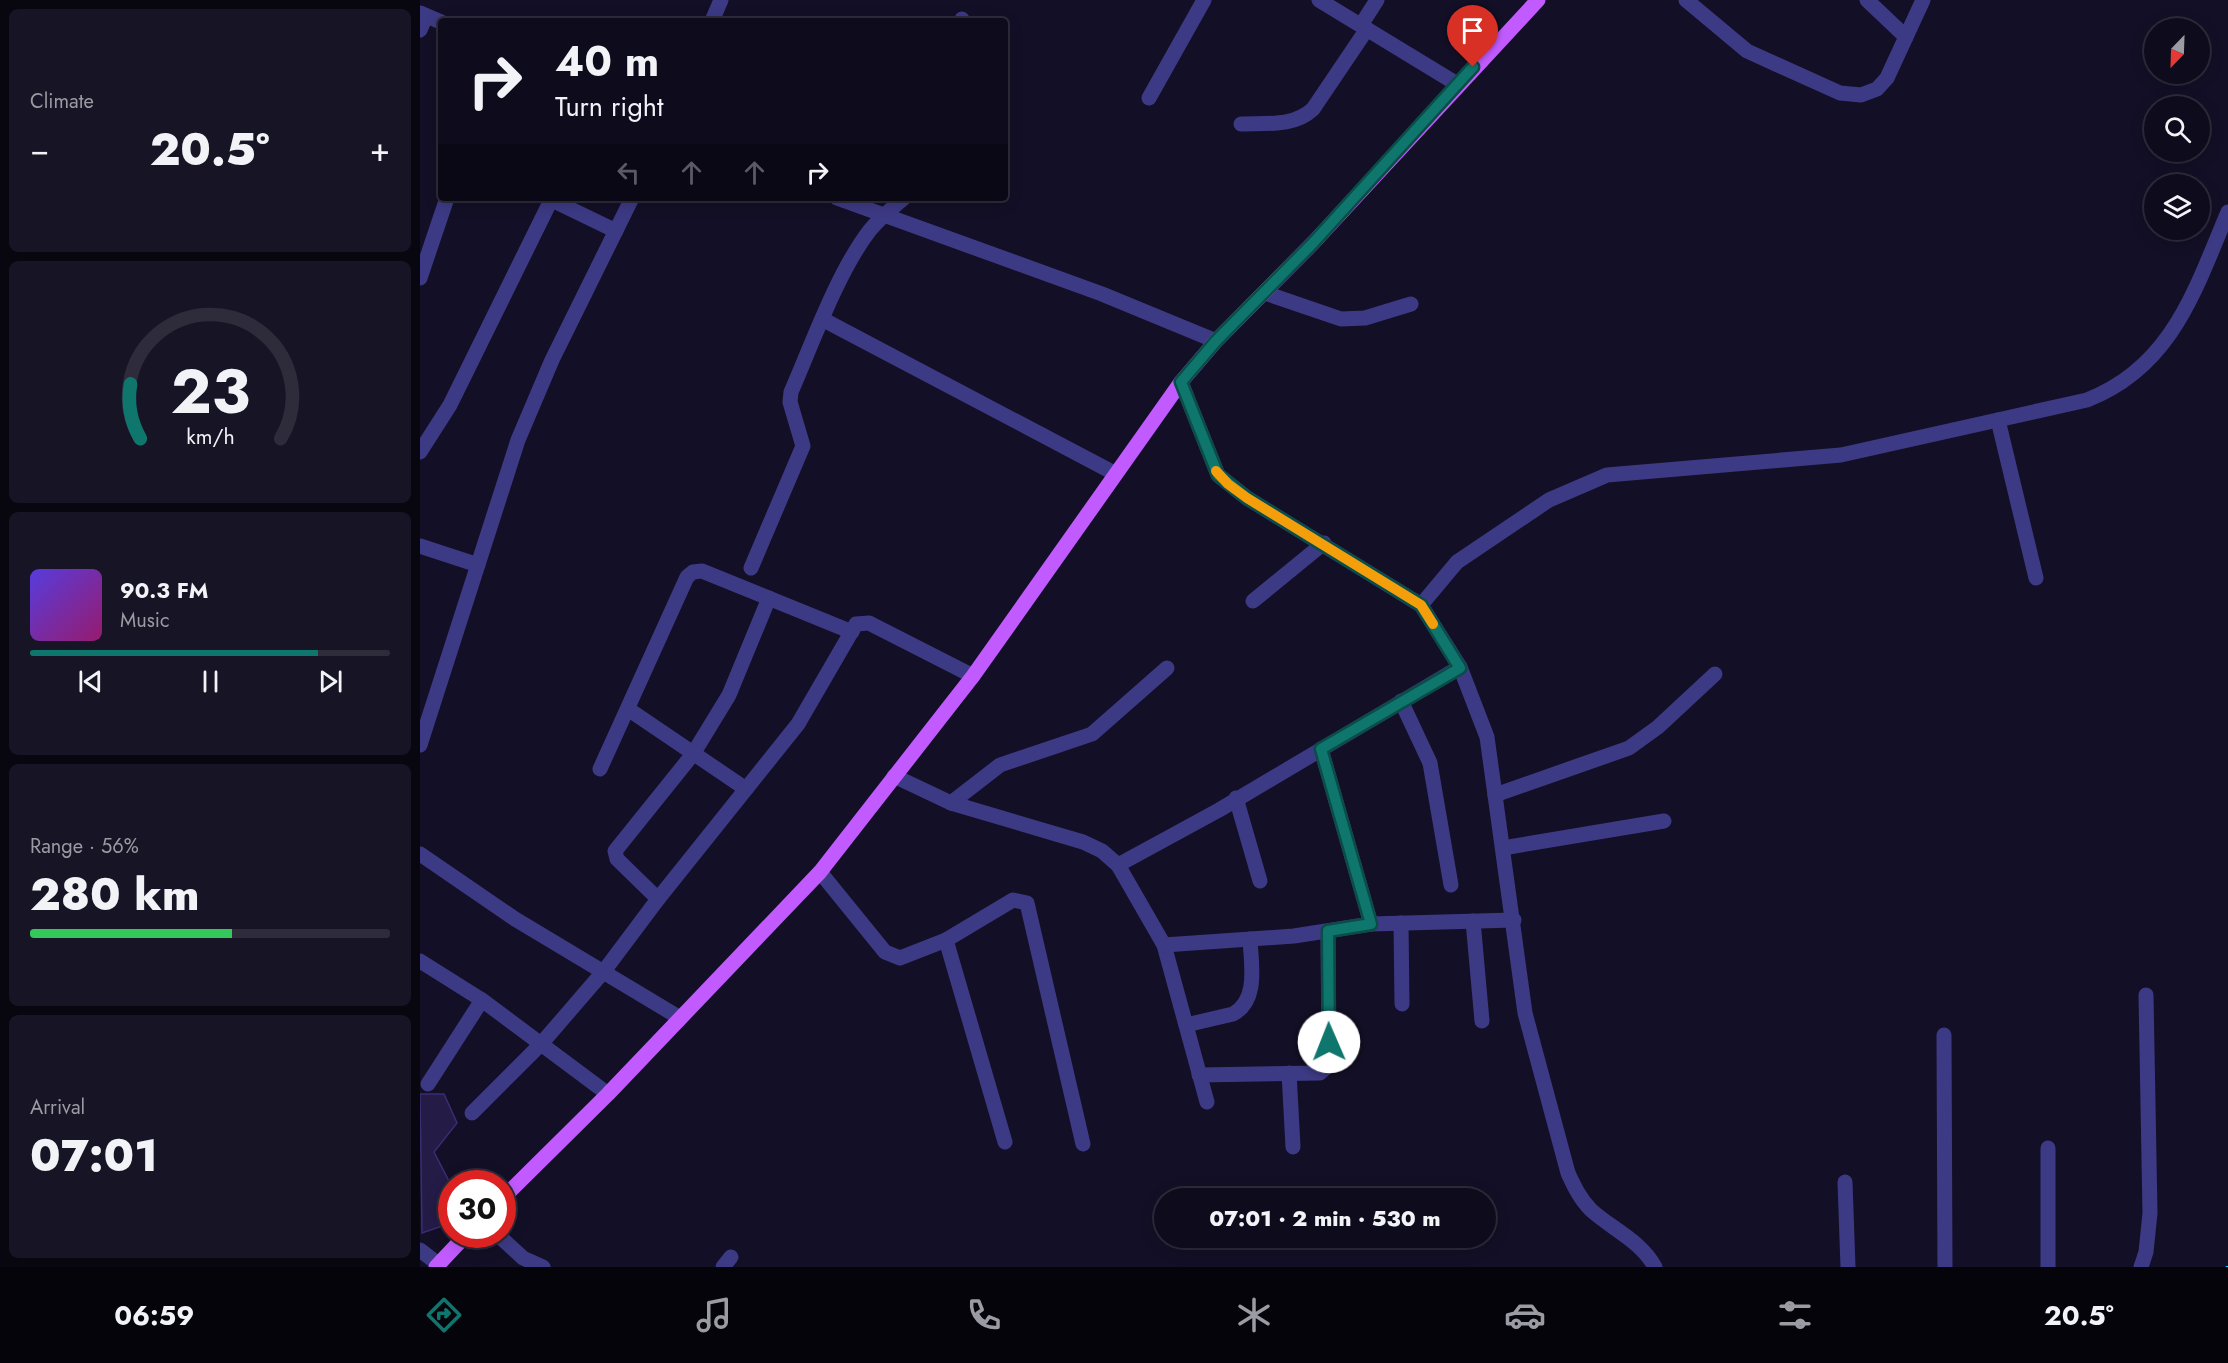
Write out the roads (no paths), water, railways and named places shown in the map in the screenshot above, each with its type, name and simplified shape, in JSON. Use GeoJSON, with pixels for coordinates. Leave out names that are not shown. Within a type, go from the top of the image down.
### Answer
{"type":"FeatureCollection","features":[{"type":"Feature","properties":{"kind":"main road"},"geometry":{"type":"LineString","coordinates":[[516,1185],[609,1094],[820,872],[973,676],[1114,473],[1181,382],[1216,341],[1265,293],[1457,84],[1538,0]]}},
{"type":"Feature","properties":{"kind":"main road"},"geometry":{"type":"LineString","coordinates":[[437,1266],[454,1248]]}},
{"type":"Feature","properties":{"kind":"street"},"geometry":{"type":"LineString","coordinates":[[713,18],[720,0]]}},
{"type":"Feature","properties":{"kind":"street"},"geometry":{"type":"LineString","coordinates":[[1149,98],[1204,0]]}},
{"type":"Feature","properties":{"kind":"street"},"geometry":{"type":"LineString","coordinates":[[1319,0],[1457,84]]}},
{"type":"Feature","properties":{"kind":"street"},"geometry":{"type":"LineString","coordinates":[[1241,124],[1294,121],[1304,117],[1313,109],[1364,27],[1377,0]]}},
{"type":"Feature","properties":{"kind":"street"},"geometry":{"type":"LineString","coordinates":[[1686,0],[1747,51],[1840,93],[1862,95],[1877,89],[1887,78],[1923,0]]}},
{"type":"Feature","properties":{"kind":"street"},"geometry":{"type":"LineString","coordinates":[[1867,0],[1906,38]]}},
{"type":"Feature","properties":{"kind":"street"},"geometry":{"type":"LineString","coordinates":[[422,19],[438,22]]}},
{"type":"Feature","properties":{"kind":"street"},"geometry":{"type":"LineString","coordinates":[[420,278],[446,201]]}},
{"type":"Feature","properties":{"kind":"street"},"geometry":{"type":"LineString","coordinates":[[420,452],[450,405],[551,201]]}},
{"type":"Feature","properties":{"kind":"street"},"geometry":{"type":"LineString","coordinates":[[556,201],[616,231]]}},
{"type":"Feature","properties":{"kind":"street"},"geometry":{"type":"LineString","coordinates":[[420,745],[526,420],[552,360],[631,201]]}},
{"type":"Feature","properties":{"kind":"street"},"geometry":{"type":"LineString","coordinates":[[845,201],[1102,294],[1216,341]]}},
{"type":"Feature","properties":{"kind":"street"},"geometry":{"type":"LineString","coordinates":[[751,568],[803,446],[790,402],[791,392],[822,319],[857,248],[884,216],[901,201]]}},
{"type":"Feature","properties":{"kind":"street"},"geometry":{"type":"LineString","coordinates":[[1421,605],[1457,562],[1550,500],[1607,475],[1840,455],[2086,400],[2112,390],[2136,374],[2170,336],[2197,286],[2228,212]]}},
{"type":"Feature","properties":{"kind":"street"},"geometry":{"type":"LineString","coordinates":[[1265,293],[1341,320],[1365,318],[1411,304]]}},
{"type":"Feature","properties":{"kind":"street"},"geometry":{"type":"LineString","coordinates":[[822,319],[1114,473]]}},
{"type":"Feature","properties":{"kind":"street"},"geometry":{"type":"LineString","coordinates":[[1181,382],[1218,475],[1247,498],[1324,543],[1421,605],[1460,668],[1487,737],[1525,1013],[1568,1173],[1580,1197],[1590,1209],[1644,1251],[1655,1267]]}},
{"type":"Feature","properties":{"kind":"street"},"geometry":{"type":"LineString","coordinates":[[1998,420],[2036,578]]}},
{"type":"Feature","properties":{"kind":"street"},"geometry":{"type":"LineString","coordinates":[[1252,601],[1324,543]]}},
{"type":"Feature","properties":{"kind":"street"},"geometry":{"type":"LineString","coordinates":[[420,546],[478,565]]}},
{"type":"Feature","properties":{"kind":"street"},"geometry":{"type":"LineString","coordinates":[[600,769],[687,577],[693,572],[702,571],[852,633]]}},
{"type":"Feature","properties":{"kind":"street"},"geometry":{"type":"LineString","coordinates":[[658,899],[617,859],[615,851],[693,753],[729,695],[769,598]]}},
{"type":"Feature","properties":{"kind":"street"},"geometry":{"type":"LineString","coordinates":[[472,1113],[541,1044],[604,971],[658,899],[798,724],[856,624],[870,623],[973,676]]}},
{"type":"Feature","properties":{"kind":"street"},"geometry":{"type":"LineString","coordinates":[[951,803],[1000,765],[1092,734],[1167,668]]}},
{"type":"Feature","properties":{"kind":"street"},"geometry":{"type":"LineString","coordinates":[[1118,865],[1460,668]]}},
{"type":"Feature","properties":{"kind":"street"},"geometry":{"type":"LineString","coordinates":[[1495,795],[1629,748],[1658,727],[1715,674]]}},
{"type":"Feature","properties":{"kind":"street"},"geometry":{"type":"LineString","coordinates":[[1401,701],[1430,763],[1451,885]]}},
{"type":"Feature","properties":{"kind":"street"},"geometry":{"type":"LineString","coordinates":[[628,710],[746,789]]}},
{"type":"Feature","properties":{"kind":"street"},"geometry":{"type":"LineString","coordinates":[[1321,749],[1371,924]]}},
{"type":"Feature","properties":{"kind":"street"},"geometry":{"type":"LineString","coordinates":[[894,776],[951,803],[1083,842],[1102,851],[1118,865],[1164,945],[1207,1102]]}},
{"type":"Feature","properties":{"kind":"street"},"geometry":{"type":"LineString","coordinates":[[1236,798],[1260,881]]}},
{"type":"Feature","properties":{"kind":"street"},"geometry":{"type":"LineString","coordinates":[[1503,848],[1664,821]]}},
{"type":"Feature","properties":{"kind":"street"},"geometry":{"type":"LineString","coordinates":[[420,854],[514,919],[680,1018]]}},
{"type":"Feature","properties":{"kind":"street"},"geometry":{"type":"LineString","coordinates":[[820,872],[885,952],[894,957],[905,957],[946,940],[1013,900],[1023,900],[1030,907],[1083,1144]]}},
{"type":"Feature","properties":{"kind":"street"},"geometry":{"type":"LineString","coordinates":[[1164,945],[1250,939],[1371,924],[1514,920]]}},
{"type":"Feature","properties":{"kind":"street"},"geometry":{"type":"LineString","coordinates":[[1473,921],[1482,1022]]}},
{"type":"Feature","properties":{"kind":"street"},"geometry":{"type":"LineString","coordinates":[[1401,923],[1402,1005]]}},
{"type":"Feature","properties":{"kind":"street"},"geometry":{"type":"LineString","coordinates":[[1199,1075],[1320,1072],[1329,1065],[1328,931]]}},
{"type":"Feature","properties":{"kind":"street"},"geometry":{"type":"LineString","coordinates":[[1186,1025],[1233,1014],[1239,1010],[1252,989],[1250,939]]}},
{"type":"Feature","properties":{"kind":"street"},"geometry":{"type":"LineString","coordinates":[[946,940],[1005,1143]]}},
{"type":"Feature","properties":{"kind":"street"},"geometry":{"type":"LineString","coordinates":[[420,961],[482,1000],[609,1094]]}},
{"type":"Feature","properties":{"kind":"street"},"geometry":{"type":"LineString","coordinates":[[2141,1267],[2146,1252],[2150,1213],[2145,995]]}},
{"type":"Feature","properties":{"kind":"street"},"geometry":{"type":"LineString","coordinates":[[428,1084],[482,1000]]}},
{"type":"Feature","properties":{"kind":"street"},"geometry":{"type":"LineString","coordinates":[[1944,1035],[1945,1267]]}},
{"type":"Feature","properties":{"kind":"street"},"geometry":{"type":"LineString","coordinates":[[1289,1073],[1293,1147]]}},
{"type":"Feature","properties":{"kind":"street"},"geometry":{"type":"LineString","coordinates":[[2048,1148],[2048,1267]]}},
{"type":"Feature","properties":{"kind":"street"},"geometry":{"type":"LineString","coordinates":[[1845,1182],[1848,1267]]}},
{"type":"Feature","properties":{"kind":"street"},"geometry":{"type":"LineString","coordinates":[[512,1248],[523,1258],[543,1267]]}},
{"type":"Feature","properties":{"kind":"street"},"geometry":{"type":"LineString","coordinates":[[420,1250],[437,1266]]}}]}
